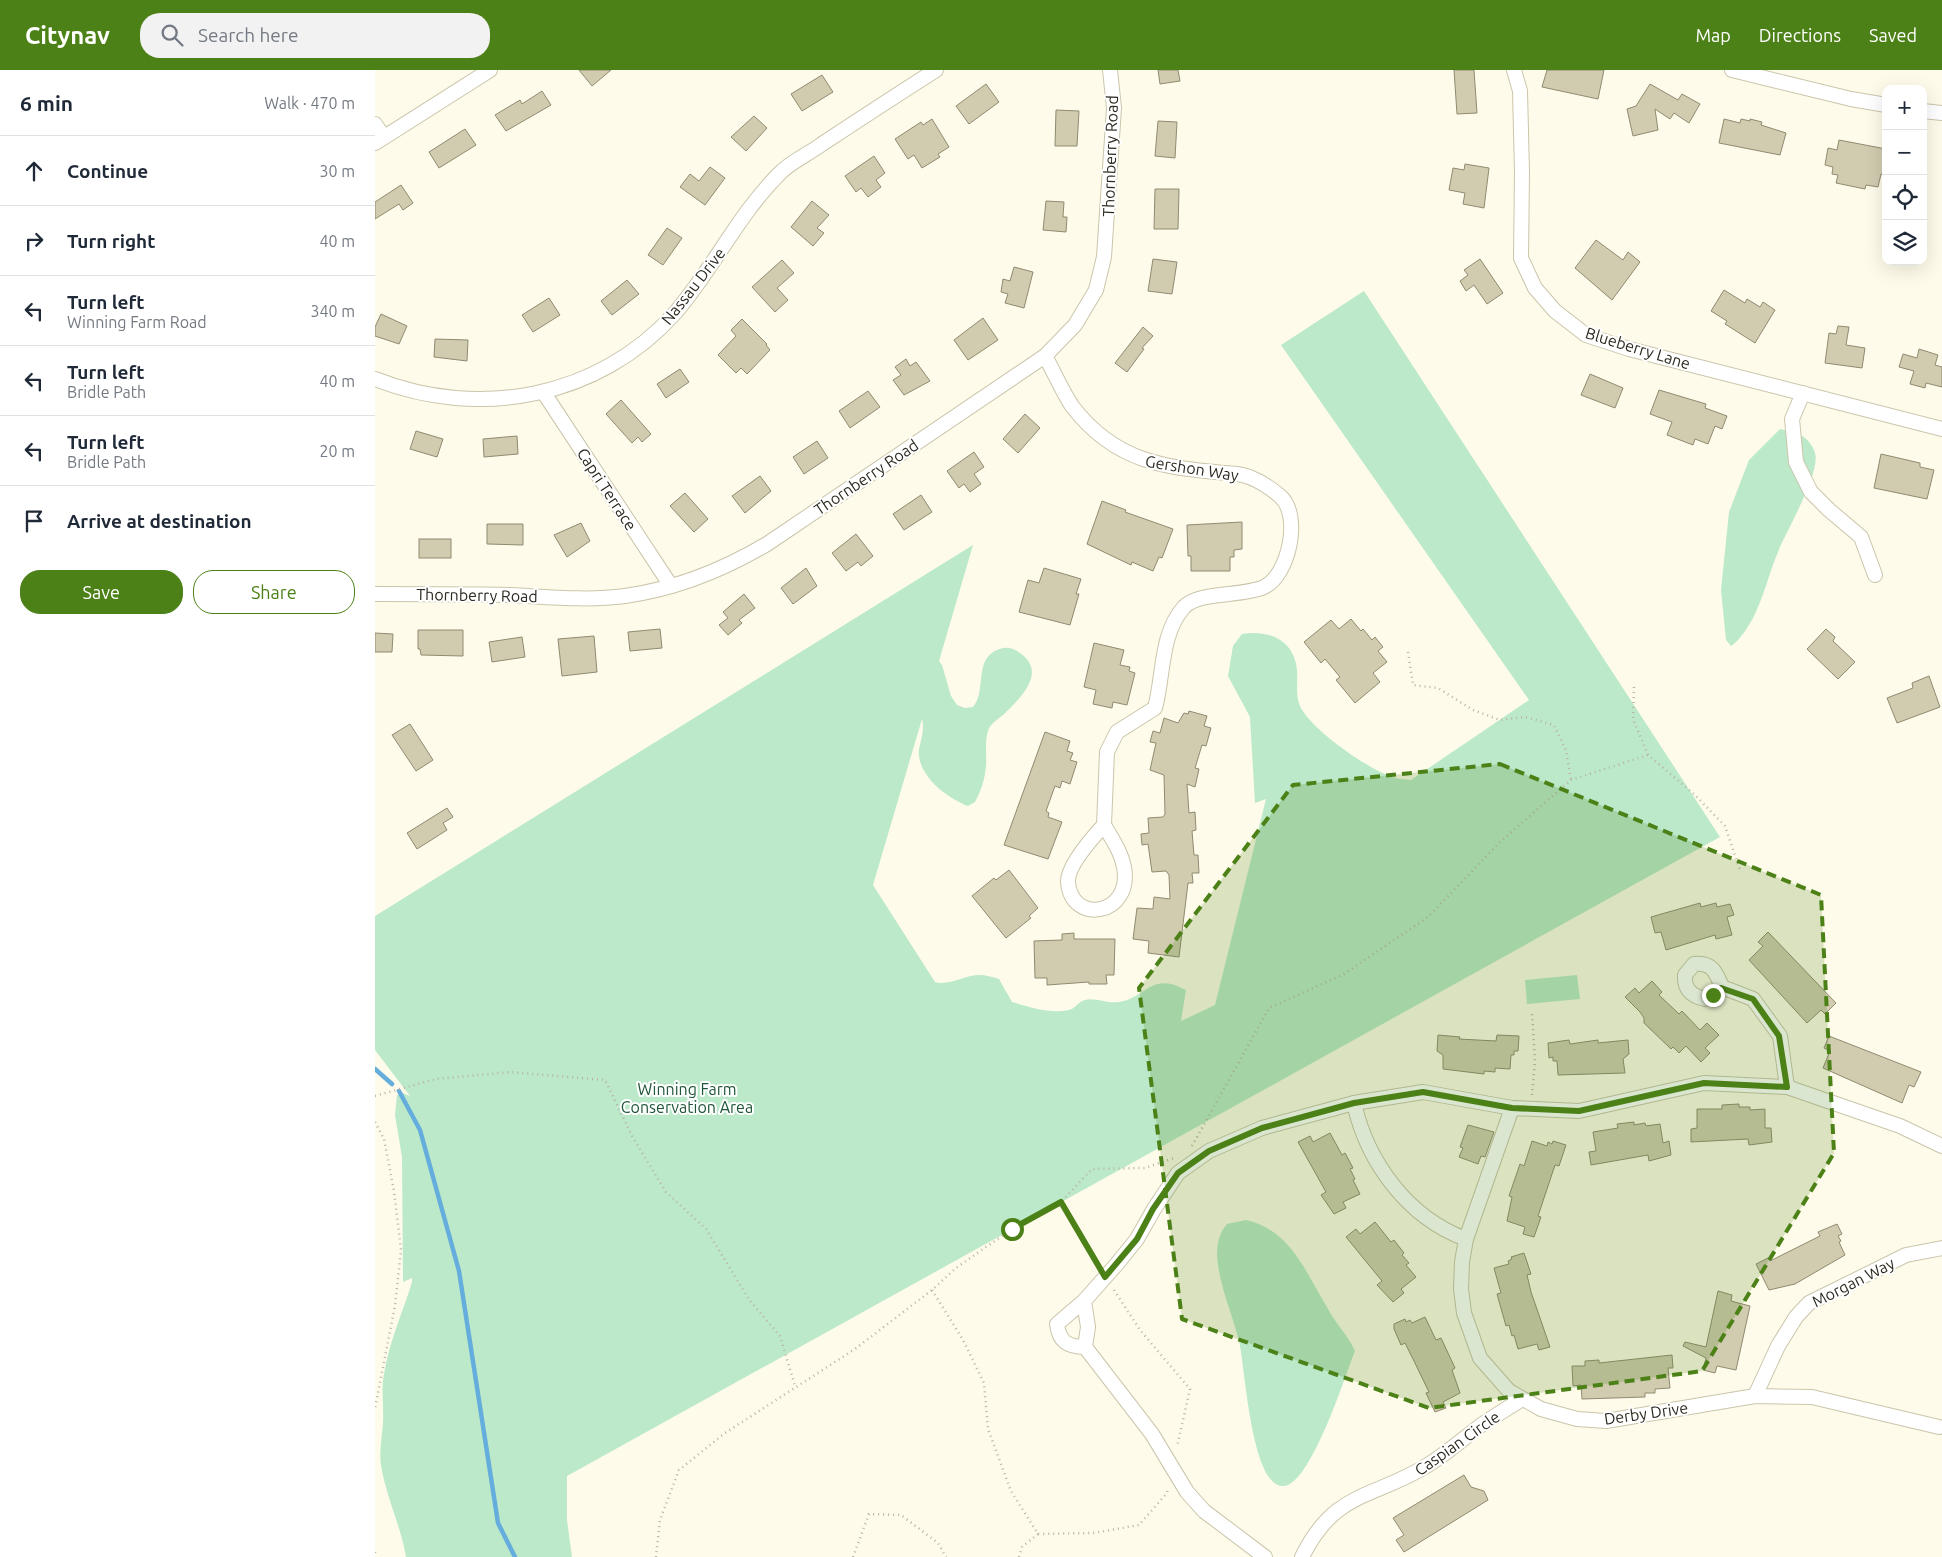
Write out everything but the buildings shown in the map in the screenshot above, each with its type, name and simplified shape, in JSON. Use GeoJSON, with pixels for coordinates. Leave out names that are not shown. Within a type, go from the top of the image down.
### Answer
{"type":"FeatureCollection","features":[{"type":"Feature","properties":{"kind":"street"},"geometry":{"type":"LineString","coordinates":[[375,124],[379,140],[490,70]]}},
{"type":"Feature","properties":{"kind":"street","name":"Nassau Drive"},"geometry":{"type":"LineString","coordinates":[[375,379],[407,390],[454,399],[508,399],[544,393],[600,370],[653,336],[695,287],[758,197],[780,172],[936,70]]}},
{"type":"Feature","properties":{"kind":"street","name":"Thornberry Road"},"geometry":{"type":"LineString","coordinates":[[375,594],[467,594],[599,598],[625,596],[671,586],[740,560],[767,544],[1045,356],[1075,325],[1096,290],[1102,265],[1107,226],[1114,108],[1110,70]]}},
{"type":"Feature","properties":{"kind":"street","name":"Blueberry Lane"},"geometry":{"type":"LineString","coordinates":[[1514,70],[1520,92],[1522,172],[1521,258],[1535,288],[1555,311],[1586,335],[1629,349],[1942,429]]}},
{"type":"Feature","properties":{"kind":"street"},"geometry":{"type":"LineString","coordinates":[[1732,70],[1851,99],[1882,104]]}},
{"type":"Feature","properties":{"kind":"street"},"geometry":{"type":"LineString","coordinates":[[1927,111],[1942,113]]}},
{"type":"Feature","properties":{"kind":"street","name":"Gershon Way"},"geometry":{"type":"LineString","coordinates":[[1045,356],[1071,404],[1089,425],[1115,446],[1138,459],[1177,468],[1242,475],[1265,483],[1283,499],[1290,518],[1291,542],[1283,567],[1266,586],[1242,594],[1211,596],[1194,602],[1186,606],[1172,624],[1163,659],[1161,686],[1155,708],[1117,732],[1107,752],[1104,825]]}},
{"type":"Feature","properties":{"kind":"street","name":"Capri Terrace"},"geometry":{"type":"LineString","coordinates":[[544,393],[671,586]]}},
{"type":"Feature","properties":{"kind":"street"},"geometry":{"type":"LineString","coordinates":[[1803,393],[1793,419],[1796,462],[1811,492],[1861,537],[1875,575]]}},
{"type":"Feature","properties":{"kind":"street"},"geometry":{"type":"LineString","coordinates":[[1104,825],[1119,851],[1124,868],[1124,884],[1120,897],[1110,906],[1096,910],[1084,908],[1073,899],[1068,882],[1072,867],[1104,825]]}},
{"type":"Feature","properties":{"kind":"street"},"geometry":{"type":"LineString","coordinates":[[1721,988],[1753,999],[1779,1036],[1787,1087]]}},
{"type":"Feature","properties":{"kind":"street"},"geometry":{"type":"LineString","coordinates":[[1085,1347],[1076,1347],[1065,1343],[1059,1334],[1057,1324],[1084,1301],[1137,1239],[1153,1209],[1178,1173],[1209,1151],[1262,1128],[1354,1103],[1423,1092],[1512,1108],[1579,1111],[1704,1083],[1787,1087],[1900,1126],[1942,1146]]}},
{"type":"Feature","properties":{"kind":"street"},"geometry":{"type":"LineString","coordinates":[[1354,1103],[1360,1128],[1383,1174],[1409,1202],[1435,1223],[1451,1234],[1466,1240]]}},
{"type":"Feature","properties":{"kind":"street","name":"Derby Drive"},"geometry":{"type":"LineString","coordinates":[[1512,1108],[1466,1240],[1461,1262],[1461,1289],[1471,1336],[1480,1358],[1509,1391],[1541,1409],[1577,1419],[1606,1421],[1755,1396],[1812,1397],[1939,1427]]}},
{"type":"Feature","properties":{"kind":"street","name":"Morgan Way"},"geometry":{"type":"LineString","coordinates":[[1755,1396],[1778,1346],[1796,1317],[1809,1303],[1905,1255],[1942,1248]]}},
{"type":"Feature","properties":{"kind":"street"},"geometry":{"type":"LineString","coordinates":[[1084,1301],[1088,1327],[1085,1347],[1152,1434],[1187,1492],[1204,1511],[1265,1557]]}},
{"type":"Feature","properties":{"kind":"street","name":"Caspian Circle"},"geometry":{"type":"LineString","coordinates":[[1302,1557],[1326,1519],[1347,1503],[1377,1488],[1406,1478],[1430,1464],[1482,1425],[1522,1399]]}},
{"type":"Feature","properties":{"kind":"path"},"geometry":{"type":"LineString","coordinates":[[1408,652],[1413,686],[1438,688],[1473,710],[1500,720],[1525,717],[1555,725],[1566,750],[1571,780]]}},
{"type":"Feature","properties":{"kind":"path"},"geometry":{"type":"LineString","coordinates":[[1634,687],[1633,719],[1648,755],[1695,795],[1725,826],[1740,870]]}},
{"type":"Feature","properties":{"kind":"path"},"geometry":{"type":"LineString","coordinates":[[1188,1152],[1269,1008],[1344,974],[1428,917],[1500,842],[1571,780],[1648,755]]}},
{"type":"Feature","properties":{"kind":"path"},"geometry":{"type":"LineString","coordinates":[[1530,1109],[1535,1062],[1532,1012]]}},
{"type":"Feature","properties":{"kind":"path"},"geometry":{"type":"LineString","coordinates":[[375,1096],[436,1079],[510,1072],[605,1080],[633,1138],[666,1192],[707,1229],[750,1301],[780,1336],[795,1386]]}},
{"type":"Feature","properties":{"kind":"path"},"geometry":{"type":"LineString","coordinates":[[375,1122],[384,1139],[394,1191],[401,1250],[395,1306],[375,1408]]}},
{"type":"Feature","properties":{"kind":"path"},"geometry":{"type":"LineString","coordinates":[[656,1557],[660,1520],[679,1470],[725,1433],[855,1349],[932,1290],[956,1268],[1012,1229],[1061,1202],[1092,1169],[1145,1168],[1179,1156]]}},
{"type":"Feature","properties":{"kind":"path"},"geometry":{"type":"LineString","coordinates":[[1019,1557],[1022,1547],[1038,1534],[1094,1533],[1139,1525],[1167,1493],[1190,1389],[1140,1330],[1105,1277],[1061,1202]]}},
{"type":"Feature","properties":{"kind":"path"},"geometry":{"type":"LineString","coordinates":[[932,1290],[963,1340],[983,1383],[988,1429],[1011,1491],[1038,1534]]}},
{"type":"Feature","properties":{"kind":"path"},"geometry":{"type":"LineString","coordinates":[[853,1557],[869,1514],[901,1515],[937,1543],[947,1557]]}},
{"type":"Feature","properties":{"kind":"path"},"geometry":{"type":"LineString","coordinates":[[375,1552],[376,1557]]}},
{"type":"Feature","properties":{"kind":"highlighted area"},"geometry":{"type":"Polygon","coordinates":[[[1500,764],[1821,895],[1834,1153],[1702,1371],[1429,1408],[1182,1319],[1139,988],[1293,785],[1500,764]]]}},
{"type":"Feature","properties":{"kind":"green space","name":"Winning Farm Conservation Area"},"geometry":{"type":"Polygon","coordinates":[[[1364,291],[1720,837],[567,1476],[567,1520],[572,1557],[406,1557],[401,1534],[383,1477],[380,1454],[386,1362],[412,1282],[412,1278],[403,1282],[402,1157],[395,1115],[397,1095],[403,1093],[410,1096],[375,1050],[375,916],[973,545],[939,661],[942,665],[951,696],[957,705],[965,708],[973,707],[979,694],[984,664],[988,657],[998,649],[1010,648],[1025,657],[1031,666],[1030,682],[1018,700],[989,728],[984,780],[975,802],[968,806],[942,791],[922,768],[919,759],[919,749],[923,730],[922,719],[873,885],[935,982],[946,983],[974,975],[992,977],[999,979],[1012,1002],[1055,1011],[1071,1009],[1089,999],[1119,1002],[1129,999],[1157,984],[1164,983],[1186,990],[1181,1021],[1215,1005],[1266,799],[1255,803],[1250,717],[1228,676],[1233,646],[1242,634],[1267,634],[1287,646],[1295,660],[1298,701],[1306,715],[1315,726],[1341,747],[1369,766],[1394,778],[1411,780],[1529,700],[1281,345],[1364,291]]]}},
{"type":"Feature","properties":{"kind":"green space"},"geometry":{"type":"Polygon","coordinates":[[[1780,429],[1802,436],[1809,442],[1815,453],[1813,474],[1778,552],[1754,616],[1741,636],[1731,646],[1726,640],[1721,590],[1729,512],[1749,460],[1780,429]]]}},
{"type":"Feature","properties":{"kind":"green space"},"geometry":{"type":"Polygon","coordinates":[[[1577,975],[1580,999],[1527,1004],[1525,980],[1577,975]]]}},
{"type":"Feature","properties":{"kind":"green space"},"geometry":{"type":"Polygon","coordinates":[[[1246,1220],[1262,1225],[1275,1233],[1296,1255],[1355,1351],[1316,1449],[1305,1468],[1294,1481],[1284,1486],[1273,1482],[1264,1468],[1257,1448],[1251,1424],[1239,1341],[1218,1267],[1217,1247],[1222,1231],[1227,1224],[1246,1220]]]}},
{"type":"Feature","properties":{"kind":"waterway"},"geometry":{"type":"LineString","coordinates":[[375,1069],[392,1084]]}},
{"type":"Feature","properties":{"kind":"waterway"},"geometry":{"type":"LineString","coordinates":[[399,1091],[420,1130],[459,1271],[498,1523],[515,1557]]}},
{"type":"Feature","properties":{"kind":"route"},"geometry":{"type":"LineString","coordinates":[[1012,1229],[1061,1202],[1105,1277],[1137,1239],[1153,1209],[1178,1173],[1209,1151],[1262,1128],[1354,1103],[1423,1092],[1512,1108],[1579,1111],[1704,1083],[1787,1087],[1779,1036],[1753,999],[1721,988],[1713,995]]}}]}
